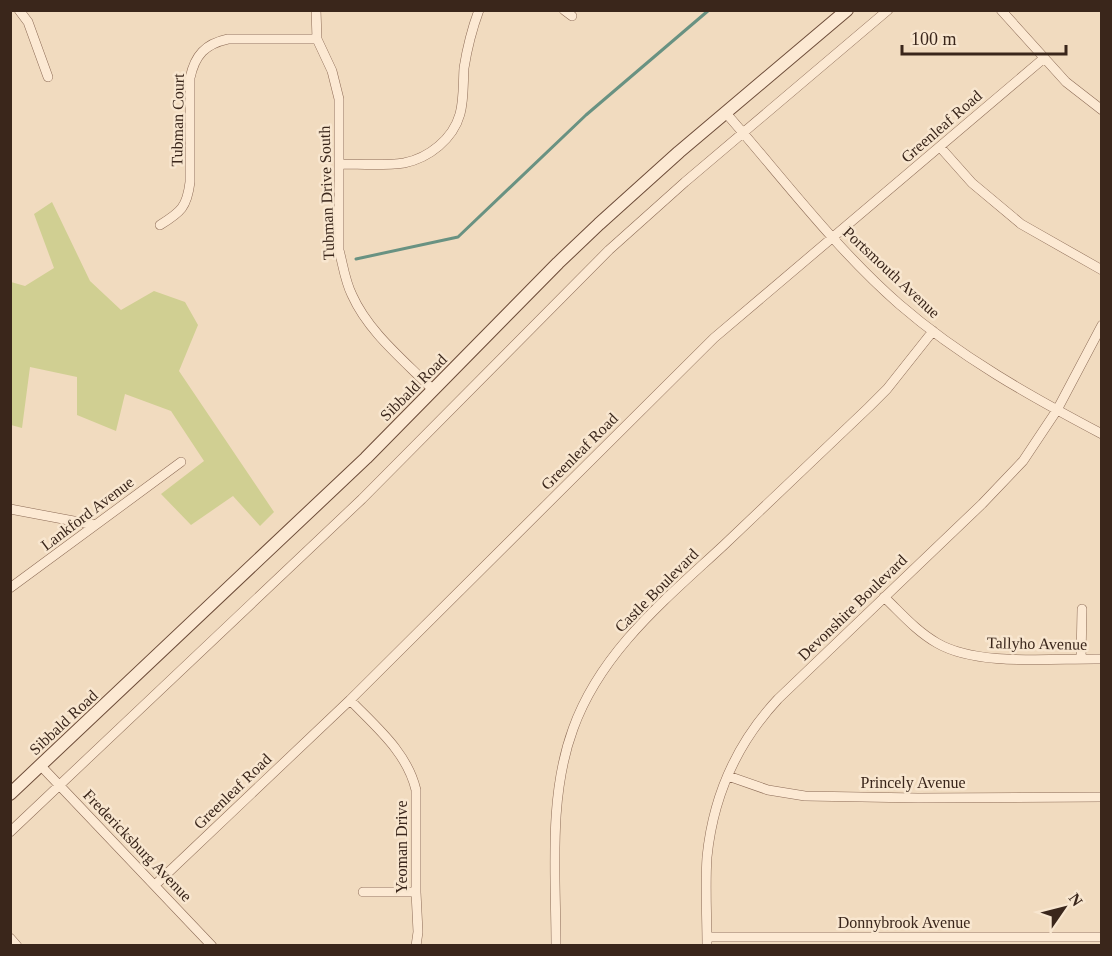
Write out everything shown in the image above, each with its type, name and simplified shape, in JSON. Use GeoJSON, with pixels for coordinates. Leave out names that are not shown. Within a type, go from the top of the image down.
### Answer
{"type":"FeatureCollection","features":[{"type":"Feature","properties":{"kind":"street"},"geometry":{"type":"LineString","coordinates":[[19,10],[28,22],[48,77]]}},
{"type":"Feature","properties":{"kind":"street"},"geometry":{"type":"LineString","coordinates":[[316,10],[317,39]]}},
{"type":"Feature","properties":{"kind":"street"},"geometry":{"type":"LineString","coordinates":[[339,164],[407,162],[436,148],[447,137],[455,127],[460,113],[468,46],[479,10]]}},
{"type":"Feature","properties":{"kind":"street","name":"Sibbald Road"},"geometry":{"type":"LineString","coordinates":[[10,794],[358,466],[599,224],[725,112],[847,10]]}},
{"type":"Feature","properties":{"kind":"street"},"geometry":{"type":"LineString","coordinates":[[10,832],[362,498],[609,250],[685,182],[888,10]]}},
{"type":"Feature","properties":{"kind":"street"},"geometry":{"type":"LineString","coordinates":[[1001,10],[1043,59],[1066,82],[1101,110]]}},
{"type":"Feature","properties":{"kind":"street","name":"Tubman Court"},"geometry":{"type":"LineString","coordinates":[[160,225],[180,212],[188,198],[190,78],[192,67],[202,50],[218,41],[228,39],[317,39]]}},
{"type":"Feature","properties":{"kind":"street","name":"Tubman Drive South"},"geometry":{"type":"LineString","coordinates":[[317,39],[336,85],[339,99],[339,250],[351,295],[373,329],[434,390]]}},
{"type":"Feature","properties":{"kind":"street","name":"Greenleaf Road"},"geometry":{"type":"LineString","coordinates":[[155,885],[350,700],[714,338],[1043,59]]}},
{"type":"Feature","properties":{"kind":"street","name":"Portsmouth Avenue"},"geometry":{"type":"LineString","coordinates":[[725,112],[832,237],[899,303],[933,332],[993,373],[1101,434]]}},
{"type":"Feature","properties":{"kind":"street"},"geometry":{"type":"LineString","coordinates":[[940,147],[994,204],[1021,224],[1101,270]]}},
{"type":"Feature","properties":{"kind":"street","name":"Devonshire Boulevard"},"geometry":{"type":"LineString","coordinates":[[707,941],[707,860],[711,830],[728,776],[739,751],[763,716],[1010,476],[1035,446],[1057,410],[1101,325]]}},
{"type":"Feature","properties":{"kind":"street","name":"Castle Boulevard"},"geometry":{"type":"LineString","coordinates":[[556,945],[556,834],[561,777],[573,728],[594,682],[642,622],[869,407],[887,389],[933,332]]}},
{"type":"Feature","properties":{"kind":"street","name":"Lankford Avenue"},"geometry":{"type":"LineString","coordinates":[[10,588],[181,462]]}},
{"type":"Feature","properties":{"kind":"street"},"geometry":{"type":"LineString","coordinates":[[10,509],[96,525]]}},
{"type":"Feature","properties":{"kind":"street","name":"Tallyho Avenue"},"geometry":{"type":"LineString","coordinates":[[884,597],[919,631],[951,650],[970,656],[995,659],[1101,659]]}},
{"type":"Feature","properties":{"kind":"street"},"geometry":{"type":"LineString","coordinates":[[1081,658],[1082,609]]}},
{"type":"Feature","properties":{"kind":"street","name":"Yeoman Drive"},"geometry":{"type":"LineString","coordinates":[[350,700],[399,751],[413,777],[416,790],[418,932],[416,945]]}},
{"type":"Feature","properties":{"kind":"street","name":"Fredericksburg Avenue"},"geometry":{"type":"LineString","coordinates":[[41,766],[212,945]]}},
{"type":"Feature","properties":{"kind":"street","name":"Princely Avenue"},"geometry":{"type":"LineString","coordinates":[[728,776],[768,790],[805,796],[1101,797]]}},
{"type":"Feature","properties":{"kind":"street"},"geometry":{"type":"LineString","coordinates":[[363,892],[416,892]]}},
{"type":"Feature","properties":{"kind":"street","name":"Donnybrook Avenue"},"geometry":{"type":"LineString","coordinates":[[707,941],[1101,937]]}},
{"type":"Feature","properties":{"kind":"street"},"geometry":{"type":"LineString","coordinates":[[10,938],[17,945]]}},
{"type":"Feature","properties":{"kind":"shaded area"},"geometry":{"type":"Polygon","coordinates":[[[52,202],[90,281],[121,310],[154,291],[185,302],[198,325],[179,371],[274,512],[260,526],[233,496],[191,525],[161,494],[204,461],[171,411],[125,394],[116,431],[77,415],[77,377],[30,367],[22,428],[11,425],[11,282],[25,286],[54,268],[34,214],[52,202]]]}},
{"type":"Feature","properties":{"kind":"waterway"},"geometry":{"type":"LineString","coordinates":[[356,259],[458,237],[586,115],[709,10]]}}]}
